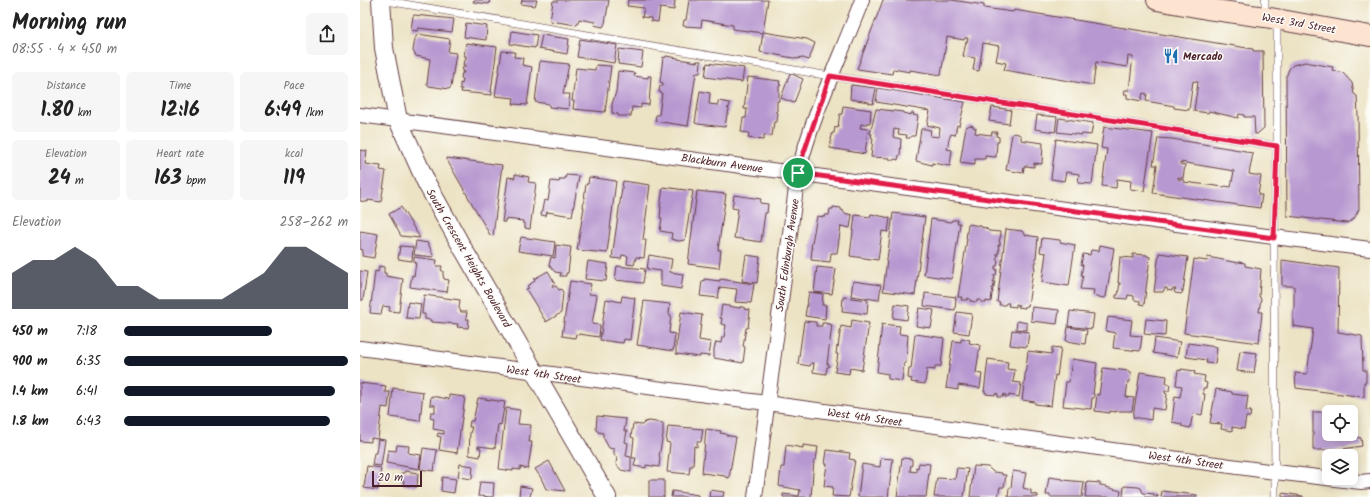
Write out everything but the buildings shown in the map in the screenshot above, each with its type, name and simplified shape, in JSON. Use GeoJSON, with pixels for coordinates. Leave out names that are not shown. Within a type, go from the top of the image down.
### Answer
{"type":"FeatureCollection","features":[{"type":"Feature","properties":{"kind":"main road","name":"West 3rd Street"},"geometry":{"type":"LineString","coordinates":[[1157,0],[1207,9],[1269,12],[1370,36]]}},
{"type":"Feature","properties":{"kind":"street","name":"South Crescent Heights Boulevard"},"geometry":{"type":"LineString","coordinates":[[381,0],[384,48],[398,120],[427,184],[607,497]]}},
{"type":"Feature","properties":{"kind":"street","name":"South Edinburgh Avenue"},"geometry":{"type":"LineString","coordinates":[[755,497],[798,173],[830,76],[862,0]]}},
{"type":"Feature","properties":{"kind":"street","name":"Blackburn Avenue"},"geometry":{"type":"LineString","coordinates":[[360,115],[1274,238],[1370,249]]}},
{"type":"Feature","properties":{"kind":"street","name":"West 4th Street"},"geometry":{"type":"LineString","coordinates":[[360,348],[535,373],[1275,472],[1361,482],[1370,481]]}},
{"type":"Feature","properties":{"kind":"lane"},"geometry":{"type":"LineString","coordinates":[[381,0],[830,76],[1277,146]]}},
{"type":"Feature","properties":{"kind":"lane"},"geometry":{"type":"LineString","coordinates":[[1269,12],[1277,146],[1274,238],[1275,497]]}},
{"type":"Feature","properties":{"kind":"place","name":"Mercado"},"geometry":{"type":"Point","coordinates":[1171,56]}},
{"type":"Feature","properties":{"kind":"route"},"geometry":{"type":"LineString","coordinates":[[830,76],[1277,146],[1274,238],[798,173],[830,76]]}}]}
